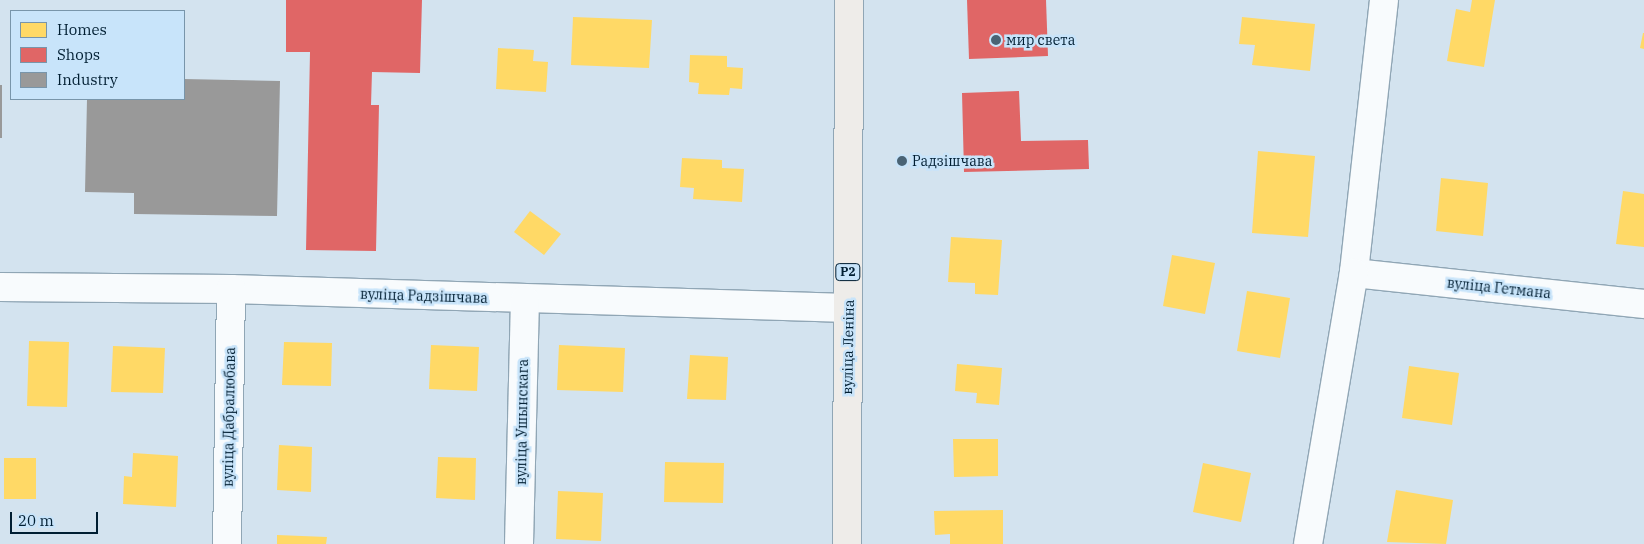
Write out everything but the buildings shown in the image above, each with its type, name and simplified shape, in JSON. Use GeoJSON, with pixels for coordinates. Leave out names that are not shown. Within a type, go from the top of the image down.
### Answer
{"type":"FeatureCollection","features":[{"type":"Feature","properties":{"kind":"main road","name":"вуліца Леніна"},"geometry":{"type":"LineString","coordinates":[[847,544],[849,0]]}},
{"type":"Feature","properties":{"kind":"street"},"geometry":{"type":"LineString","coordinates":[[1308,544],[1354,273],[1384,0]]}},
{"type":"Feature","properties":{"kind":"street","name":"вуліца Гетмана"},"geometry":{"type":"LineString","coordinates":[[1354,273],[1644,304]]}},
{"type":"Feature","properties":{"kind":"street","name":"вуліца Радзішчава"},"geometry":{"type":"LineString","coordinates":[[0,287],[231,289],[525,300],[848,308]]}},
{"type":"Feature","properties":{"kind":"street","name":"вуліца Дабралюбава"},"geometry":{"type":"LineString","coordinates":[[227,544],[231,289]]}},
{"type":"Feature","properties":{"kind":"street","name":"вуліца Ушынскага"},"geometry":{"type":"LineString","coordinates":[[519,544],[525,300]]}},
{"type":"Feature","properties":{"kind":"place","name":"мир света"},"geometry":{"type":"Point","coordinates":[996,40]}},
{"type":"Feature","properties":{"kind":"place","name":"Радзішчава"},"geometry":{"type":"Point","coordinates":[902,161]}}]}
